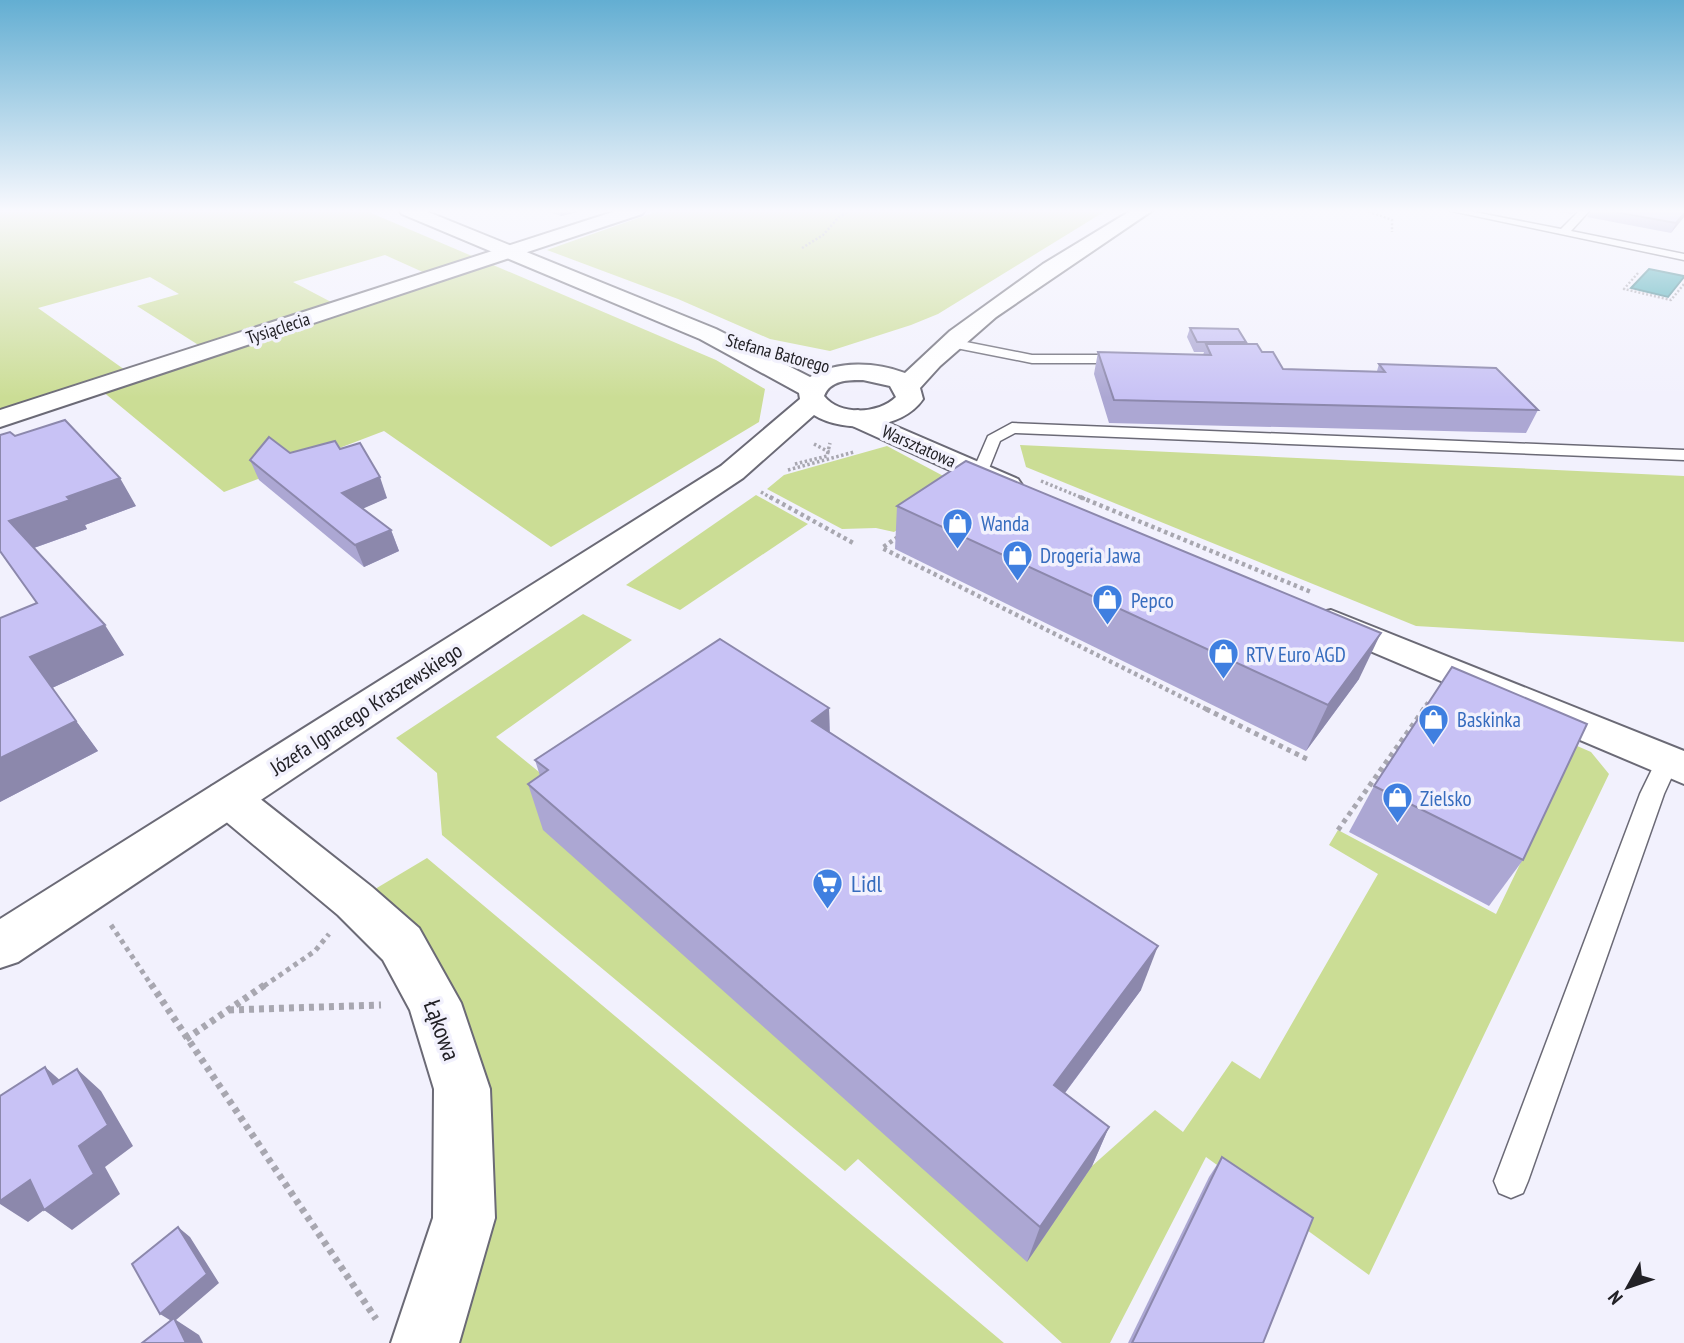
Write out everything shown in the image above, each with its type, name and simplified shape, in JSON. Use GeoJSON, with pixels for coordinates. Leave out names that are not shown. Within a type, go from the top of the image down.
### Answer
{"type":"FeatureCollection","features":[{"type":"Feature","properties":{"kind":"street","name":"Tysiąclecia"},"geometry":{"type":"LineString","coordinates":[[0,419],[446,273]]}},
{"type":"Feature","properties":{"kind":"street","name":"Stefana Batorego"},"geometry":{"type":"LineString","coordinates":[[563,273],[708,334],[849,373]]}},
{"type":"Feature","properties":{"kind":"street"},"geometry":{"type":"LineString","coordinates":[[858,418],[887,415],[906,396],[925,365],[1011,297],[1048,273]]}},
{"type":"Feature","properties":{"kind":"street"},"geometry":{"type":"LineString","coordinates":[[849,373],[903,351],[1011,297]]}},
{"type":"Feature","properties":{"kind":"street","name":"Stefana Batorego"},"geometry":{"type":"LineString","coordinates":[[708,334],[813,396],[831,413],[858,418]]}},
{"type":"Feature","properties":{"kind":"street"},"geometry":{"type":"LineString","coordinates":[[849,373],[889,376],[906,396]]}},
{"type":"Feature","properties":{"kind":"street","name":"Józefa Ignacego Kraszewskiego"},"geometry":{"type":"LineString","coordinates":[[742,480],[825,378],[849,373]]}},
{"type":"Feature","properties":{"kind":"street","name":"Warsztatowa"},"geometry":{"type":"LineString","coordinates":[[906,396],[980,473]]}},
{"type":"Feature","properties":{"kind":"street","name":"Józefa Ignacego Kraszewskiego"},"geometry":{"type":"LineString","coordinates":[[0,946],[228,798],[742,480],[816,436],[858,418]]}},
{"type":"Feature","properties":{"kind":"street","name":"Warsztatowa"},"geometry":{"type":"LineString","coordinates":[[858,418],[1044,500]]}},
{"type":"Feature","properties":{"kind":"street"},"geometry":{"type":"LineString","coordinates":[[1298,607],[1676,765]]}},
{"type":"Feature","properties":{"kind":"street","name":"Łąkowa"},"geometry":{"type":"LineString","coordinates":[[228,798],[355,901],[401,944],[435,1003],[462,1089],[464,1218],[405,1337]]}},
{"type":"Feature","properties":{"kind":"lane"},"geometry":{"type":"LineString","coordinates":[[951,343],[1032,359],[1139,359]]}},
{"type":"Feature","properties":{"kind":"lane"},"geometry":{"type":"LineString","coordinates":[[980,473],[993,439],[1012,428],[1684,455]]}},
{"type":"Feature","properties":{"kind":"lane"},"geometry":{"type":"LineString","coordinates":[[1511,1181],[1652,794],[1676,765]]}},
{"type":"Feature","properties":{"kind":"path"},"geometry":{"type":"LineString","coordinates":[[1639,273],[1624,289],[1671,300],[1684,285]]}},
{"type":"Feature","properties":{"kind":"path"},"geometry":{"type":"LineString","coordinates":[[742,480],[855,544]]}},
{"type":"Feature","properties":{"kind":"path"},"geometry":{"type":"LineString","coordinates":[[905,533],[882,548],[1307,758]]}},
{"type":"Feature","properties":{"kind":"path"},"geometry":{"type":"LineString","coordinates":[[1338,830],[1433,697]]}},
{"type":"Feature","properties":{"kind":"path"},"geometry":{"type":"LineString","coordinates":[[87,890],[186,1039],[405,1337]]}},
{"type":"Feature","properties":{"kind":"path"},"geometry":{"type":"LineString","coordinates":[[186,1039],[315,951],[355,901]]}},
{"type":"Feature","properties":{"kind":"path"},"geometry":{"type":"LineString","coordinates":[[228,1010],[435,1003]]}},
{"type":"Feature","properties":{"kind":"green space"},"geometry":{"type":"Polygon","coordinates":[[[0,273],[325,273],[293,282],[333,303],[424,273],[511,273],[716,360],[765,389],[759,422],[551,547],[384,431],[224,492],[90,381],[0,410],[0,273]],[[150,277],[38,308],[125,370],[200,346],[137,306],[179,294],[150,277]]]}},
{"type":"Feature","properties":{"kind":"green space"},"geometry":{"type":"Polygon","coordinates":[[[608,273],[1005,273],[938,314],[830,351],[770,339],[678,299],[608,273]]]}},
{"type":"Feature","properties":{"kind":"green space"},"geometry":{"type":"Polygon","coordinates":[[[1020,445],[1684,476],[1684,642],[1416,626],[1026,467],[1020,445]]]}},
{"type":"Feature","properties":{"kind":"green space"},"geometry":{"type":"Polygon","coordinates":[[[887,446],[964,487],[894,532],[876,528],[842,529],[767,489],[784,475],[887,446]]]}},
{"type":"Feature","properties":{"kind":"green space"},"geometry":{"type":"Polygon","coordinates":[[[756,495],[808,524],[680,610],[626,585],[756,495]]]}},
{"type":"Feature","properties":{"kind":"green space"},"geometry":{"type":"Polygon","coordinates":[[[583,614],[632,640],[496,737],[544,776],[1092,1166],[1155,1110],[1183,1132],[1232,1061],[1260,1079],[1378,874],[1329,845],[1338,830],[1496,914],[1569,762],[1439,706],[1448,690],[1591,752],[1609,774],[1369,1275],[1206,1157],[1110,1343],[1062,1343],[858,1159],[845,1171],[442,835],[437,773],[396,738],[583,614]]]}},
{"type":"Feature","properties":{"kind":"green space"},"geometry":{"type":"Polygon","coordinates":[[[427,858],[1004,1343],[425,1343],[462,1089],[355,901],[427,858]]]}},
{"type":"Feature","properties":{"kind":"water"},"geometry":{"type":"Polygon","coordinates":[[[1646,273],[1684,276],[1668,297],[1631,288],[1646,273]]]}},
{"type":"Feature","properties":{"kind":"building"},"geometry":{"type":"Polygon","coordinates":[[[1190,328],[1238,329],[1246,342],[1197,342],[1190,328]]]}},
{"type":"Feature","properties":{"kind":"building"},"geometry":{"type":"Polygon","coordinates":[[[1206,344],[1257,344],[1262,352],[1273,352],[1283,369],[1385,372],[1379,364],[1496,368],[1538,410],[1114,400],[1098,352],[1211,355],[1206,344]]]}},
{"type":"Feature","properties":{"kind":"building"},"geometry":{"type":"Polygon","coordinates":[[[65,420],[120,478],[67,497],[70,500],[9,521],[105,625],[30,657],[76,721],[0,758],[0,618],[37,603],[0,551],[0,435],[10,432],[15,436],[65,420]]]}},
{"type":"Feature","properties":{"kind":"building"},"geometry":{"type":"Polygon","coordinates":[[[269,437],[290,453],[335,441],[340,449],[360,443],[380,477],[342,493],[391,530],[355,545],[250,460],[269,437]]]}},
{"type":"Feature","properties":{"kind":"building"},"geometry":{"type":"Polygon","coordinates":[[[966,461],[1381,633],[1328,705],[897,506],[966,461]]]}},
{"type":"Feature","properties":{"kind":"building","name":"Lidl"},"geometry":{"type":"Polygon","coordinates":[[[720,639],[829,708],[812,721],[1158,946],[1054,1085],[1109,1127],[1040,1227],[528,784],[548,770],[535,760],[720,639]]]}},
{"type":"Feature","properties":{"kind":"building"},"geometry":{"type":"Polygon","coordinates":[[[1452,667],[1587,724],[1523,860],[1374,786],[1452,667]]]}},
{"type":"Feature","properties":{"kind":"building"},"geometry":{"type":"Polygon","coordinates":[[[45,1067],[53,1084],[77,1069],[108,1125],[79,1146],[94,1174],[44,1210],[30,1180],[0,1201],[0,1096],[45,1067]]]}},
{"type":"Feature","properties":{"kind":"building"},"geometry":{"type":"Polygon","coordinates":[[[1222,1157],[1313,1218],[1263,1343],[1132,1343],[1222,1157]]]}},
{"type":"Feature","properties":{"kind":"building"},"geometry":{"type":"Polygon","coordinates":[[[178,1227],[207,1274],[160,1314],[132,1264],[178,1227]]]}},
{"type":"Feature","properties":{"kind":"building"},"geometry":{"type":"Polygon","coordinates":[[[174,1318],[186,1343],[142,1343],[174,1318]]]}},
{"type":"Feature","properties":{"kind":"place","name":"Wanda"},"geometry":{"type":"Point","coordinates":[958,550]}},
{"type":"Feature","properties":{"kind":"place","name":"Drogeria Jawa"},"geometry":{"type":"Point","coordinates":[1017,582]}},
{"type":"Feature","properties":{"kind":"place","name":"Pepco"},"geometry":{"type":"Point","coordinates":[1108,627]}},
{"type":"Feature","properties":{"kind":"place","name":"RTV Euro AGD"},"geometry":{"type":"Point","coordinates":[1223,681]}},
{"type":"Feature","properties":{"kind":"place","name":"Baskinka"},"geometry":{"type":"Point","coordinates":[1434,746]}},
{"type":"Feature","properties":{"kind":"place","name":"Zielsko"},"geometry":{"type":"Point","coordinates":[1397,825]}},
{"type":"Feature","properties":{"kind":"place","name":"Lidl"},"geometry":{"type":"Point","coordinates":[828,910]}}]}
